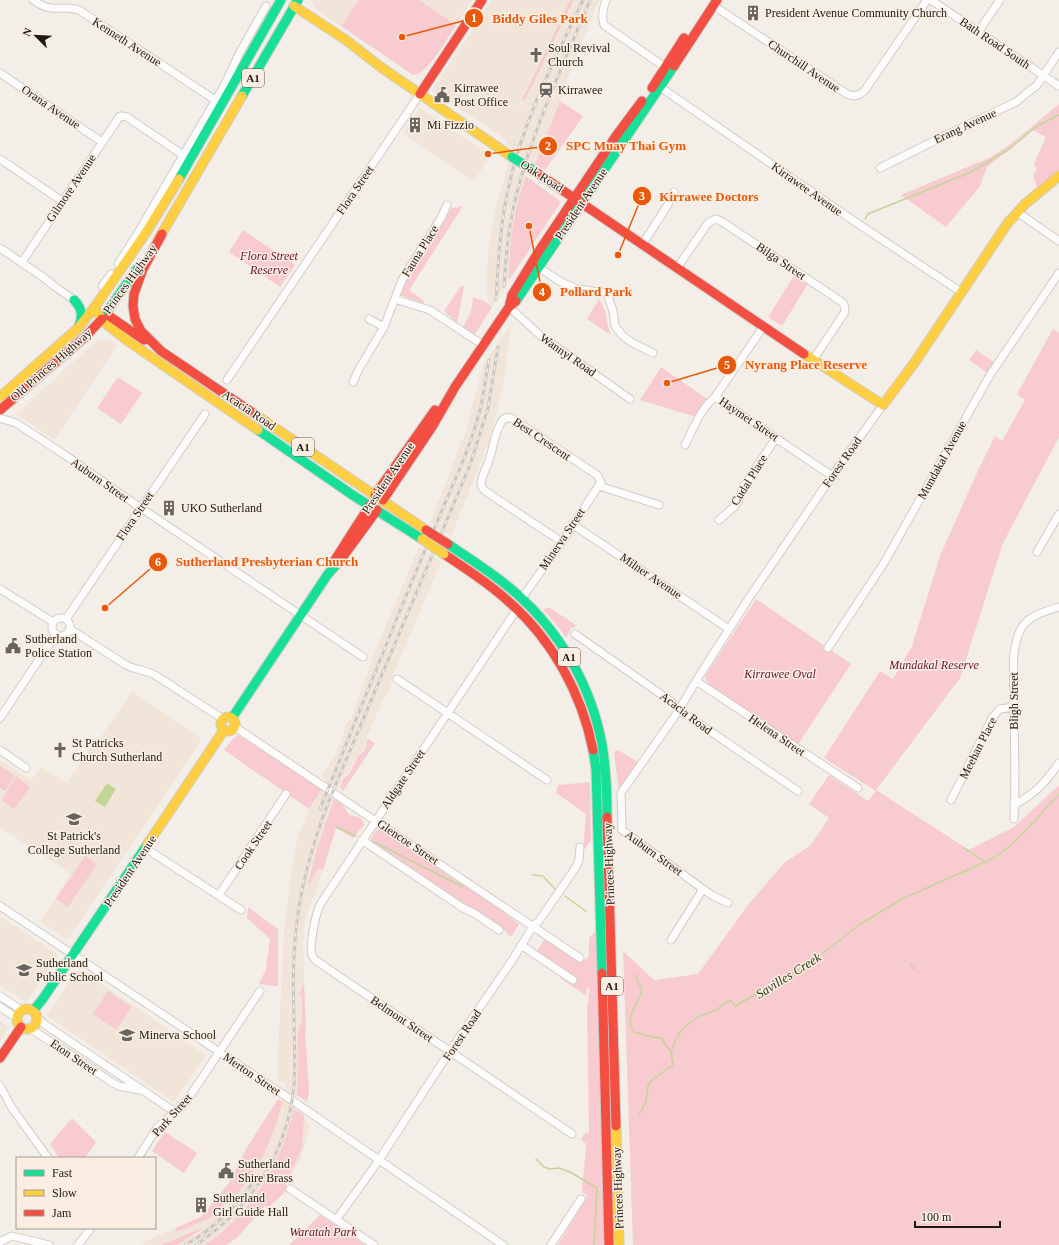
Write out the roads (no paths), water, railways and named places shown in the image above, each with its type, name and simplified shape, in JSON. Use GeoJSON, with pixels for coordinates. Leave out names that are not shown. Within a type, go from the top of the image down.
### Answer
{"type":"FeatureCollection","features":[{"type":"Feature","properties":{"kind":"main road","name":"Oak Road"},"geometry":{"type":"LineString","coordinates":[[281,0],[296,3],[382,68],[642,245],[813,360],[883,405]]}},
{"type":"Feature","properties":{"kind":"main road","name":"Princes Highway"},"geometry":{"type":"LineString","coordinates":[[94,308],[128,262],[155,220],[281,0]]}},
{"type":"Feature","properties":{"kind":"main road","name":"Flora Street"},"geometry":{"type":"LineString","coordinates":[[420,94],[482,0]]}},
{"type":"Feature","properties":{"kind":"main road","name":"President Avenue"},"geometry":{"type":"LineString","coordinates":[[227,718],[328,574],[339,552],[373,507],[408,448],[455,387],[509,307],[518,299],[616,136],[658,84],[714,2]]}},
{"type":"Feature","properties":{"kind":"main road","name":"Princes Highway"},"geometry":{"type":"LineString","coordinates":[[103,316],[162,234],[296,3]]}},
{"type":"Feature","properties":{"kind":"main road","name":"Forest Road"},"geometry":{"type":"LineString","coordinates":[[883,405],[915,362],[961,292],[1017,212],[1032,197],[1059,176]]}},
{"type":"Feature","properties":{"kind":"main road","name":"President Avenue"},"geometry":{"type":"LineString","coordinates":[[509,307],[512,295],[578,200]]}},
{"type":"Feature","properties":{"kind":"main road","name":"Acacia Road"},"geometry":{"type":"LineString","coordinates":[[162,234],[138,282],[133,303],[134,316],[140,329],[148,339],[161,351],[448,544]]}},
{"type":"Feature","properties":{"kind":"main road"},"geometry":{"type":"LineString","coordinates":[[74,300],[80,306],[81,312],[81,319],[78,328]]}},
{"type":"Feature","properties":{"kind":"main road"},"geometry":{"type":"LineString","coordinates":[[94,308],[103,316]]}},
{"type":"Feature","properties":{"kind":"main road","name":"Old Princes Highway"},"geometry":{"type":"LineString","coordinates":[[1,396],[78,328],[94,308]]}},
{"type":"Feature","properties":{"kind":"main road","name":"Old Princes Highway"},"geometry":{"type":"LineString","coordinates":[[0,410],[8,401],[85,337],[103,316]]}},
{"type":"Feature","properties":{"kind":"main road","name":"Acacia Road"},"geometry":{"type":"LineString","coordinates":[[103,316],[128,341],[444,554]]}},
{"type":"Feature","properties":{"kind":"main road","name":"A1"},"geometry":{"type":"LineString","coordinates":[[103,316],[161,351]]}},
{"type":"Feature","properties":{"kind":"main road"},"geometry":{"type":"LineString","coordinates":[[85,337],[98,331],[103,331],[128,341]]}},
{"type":"Feature","properties":{"kind":"main road","name":"Princes Highway"},"geometry":{"type":"LineString","coordinates":[[448,544],[491,573],[522,598],[535,610],[551,629],[575,667],[593,708],[599,727],[606,774],[608,824],[619,1245]]}},
{"type":"Feature","properties":{"kind":"main road","name":"Princes Highway"},"geometry":{"type":"LineString","coordinates":[[444,554],[490,586],[517,609],[546,644],[565,675],[583,712],[588,729],[596,769],[609,1245]]}},
{"type":"Feature","properties":{"kind":"main road"},"geometry":{"type":"LineString","coordinates":[[227,718],[235,722],[235,727],[230,731],[224,730],[221,726],[221,721],[227,718]]}},
{"type":"Feature","properties":{"kind":"main road","name":"President Avenue"},"geometry":{"type":"LineString","coordinates":[[35,1013],[42,1000],[224,730]]}},
{"type":"Feature","properties":{"kind":"main road"},"geometry":{"type":"LineString","coordinates":[[0,1058],[24,1028],[36,1024],[35,1013],[27,1009],[19,1014],[18,1023],[24,1028]]}},
{"type":"Feature","properties":{"kind":"street","name":"Kenneth Avenue"},"geometry":{"type":"LineString","coordinates":[[33,0],[49,8],[73,8],[79,10],[215,100]]}},
{"type":"Feature","properties":{"kind":"street"},"geometry":{"type":"LineString","coordinates":[[606,0],[602,11],[604,25],[668,69]]}},
{"type":"Feature","properties":{"kind":"street","name":"Churchill Avenue"},"geometry":{"type":"LineString","coordinates":[[714,2],[847,94],[856,96],[865,90],[926,0]]}},
{"type":"Feature","properties":{"kind":"street","name":"Bath Road South"},"geometry":{"type":"LineString","coordinates":[[931,0],[1059,86]]}},
{"type":"Feature","properties":{"kind":"street"},"geometry":{"type":"LineString","coordinates":[[978,32],[1000,0]]}},
{"type":"Feature","properties":{"kind":"street","name":"Princes Highway"},"geometry":{"type":"LineString","coordinates":[[102,286],[136,236],[225,84],[239,54],[266,6]]}},
{"type":"Feature","properties":{"kind":"street","name":"Erang Avenue"},"geometry":{"type":"LineString","coordinates":[[880,168],[1016,102],[1037,85],[1059,52]]}},
{"type":"Feature","properties":{"kind":"street","name":"Orana Avenue"},"geometry":{"type":"LineString","coordinates":[[0,73],[102,142]]}},
{"type":"Feature","properties":{"kind":"street","name":"Kirrawee Avenue"},"geometry":{"type":"LineString","coordinates":[[658,84],[854,221],[961,292]]}},
{"type":"Feature","properties":{"kind":"street","name":"Flora Street"},"geometry":{"type":"LineString","coordinates":[[227,380],[420,94]]}},
{"type":"Feature","properties":{"kind":"street","name":"Gilmore Avenue"},"geometry":{"type":"LineString","coordinates":[[22,262],[118,118],[122,116],[127,117],[183,154]]}},
{"type":"Feature","properties":{"kind":"street"},"geometry":{"type":"LineString","coordinates":[[0,159],[62,201]]}},
{"type":"Feature","properties":{"kind":"street"},"geometry":{"type":"LineString","coordinates":[[642,245],[667,206],[674,192]]}},
{"type":"Feature","properties":{"kind":"street","name":"Fauna Place"},"geometry":{"type":"LineString","coordinates":[[353,382],[384,327],[402,280],[441,218],[447,205]]}},
{"type":"Feature","properties":{"kind":"street"},"geometry":{"type":"LineString","coordinates":[[1017,212],[1059,241]]}},
{"type":"Feature","properties":{"kind":"street","name":"Bilga Street"},"geometry":{"type":"LineString","coordinates":[[677,268],[708,223],[716,219],[839,300],[844,304],[844,312],[813,360]]}},
{"type":"Feature","properties":{"kind":"street"},"geometry":{"type":"LineString","coordinates":[[0,248],[74,300]]}},
{"type":"Feature","properties":{"kind":"street"},"geometry":{"type":"LineString","coordinates":[[538,267],[561,282],[577,289],[607,294],[613,311],[615,326],[622,335],[631,342],[653,353]]}},
{"type":"Feature","properties":{"kind":"street","name":"Mundakal Avenue"},"geometry":{"type":"LineString","coordinates":[[828,648],[884,563],[990,375],[1059,273]]}},
{"type":"Feature","properties":{"kind":"street"},"geometry":{"type":"LineString","coordinates":[[395,299],[430,310],[483,345]]}},
{"type":"Feature","properties":{"kind":"street","name":"Wannyl Road"},"geometry":{"type":"LineString","coordinates":[[509,307],[542,336],[630,399]]}},
{"type":"Feature","properties":{"kind":"street"},"geometry":{"type":"LineString","coordinates":[[369,319],[384,327]]}},
{"type":"Feature","properties":{"kind":"street","name":"Haymet Street"},"geometry":{"type":"LineString","coordinates":[[764,326],[716,397],[832,476]]}},
{"type":"Feature","properties":{"kind":"street"},"geometry":{"type":"LineString","coordinates":[[685,445],[699,418],[710,401],[716,397]]}},
{"type":"Feature","properties":{"kind":"street"},"geometry":{"type":"LineString","coordinates":[[8,401],[8,414],[16,423]]}},
{"type":"Feature","properties":{"kind":"street","name":"Forest Road"},"geometry":{"type":"LineString","coordinates":[[642,761],[679,710],[729,629],[832,476],[883,405]]}},
{"type":"Feature","properties":{"kind":"street","name":"Flora Street"},"geometry":{"type":"LineString","coordinates":[[66,619],[205,414]]}},
{"type":"Feature","properties":{"kind":"street","name":"Best Crescent"},"geometry":{"type":"LineString","coordinates":[[562,542],[485,491],[482,487],[482,482],[494,440],[502,421],[508,417],[513,419],[597,475],[600,483]]}},
{"type":"Feature","properties":{"kind":"street","name":"Auburn Street"},"geometry":{"type":"LineString","coordinates":[[0,418],[16,423],[65,455],[141,508],[363,657]]}},
{"type":"Feature","properties":{"kind":"street","name":"Cudal Place"},"geometry":{"type":"LineString","coordinates":[[719,520],[735,506],[743,487],[776,438]]}},
{"type":"Feature","properties":{"kind":"street"},"geometry":{"type":"LineString","coordinates":[[600,483],[660,505]]}},
{"type":"Feature","properties":{"kind":"street","name":"Minerva Street"},"geometry":{"type":"LineString","coordinates":[[522,598],[562,542],[572,524],[600,483]]}},
{"type":"Feature","properties":{"kind":"street"},"geometry":{"type":"LineString","coordinates":[[1037,552],[1059,514]]}},
{"type":"Feature","properties":{"kind":"street","name":"Milner Avenue"},"geometry":{"type":"LineString","coordinates":[[572,524],[729,629]]}},
{"type":"Feature","properties":{"kind":"street"},"geometry":{"type":"LineString","coordinates":[[0,589],[53,622]]}},
{"type":"Feature","properties":{"kind":"street","name":"Bligh Street"},"geometry":{"type":"LineString","coordinates":[[1014,819],[1014,707],[1016,647],[1022,626],[1027,621],[1041,613],[1059,606]]}},
{"type":"Feature","properties":{"kind":"street","name":"Aldgate Street"},"geometry":{"type":"LineString","coordinates":[[313,958],[311,950],[318,908],[375,820],[448,714],[517,609]]}},
{"type":"Feature","properties":{"kind":"street"},"geometry":{"type":"LineString","coordinates":[[56,634],[52,627],[53,622],[57,618],[66,619],[70,629],[126,665],[135,669],[148,671],[227,718]]}},
{"type":"Feature","properties":{"kind":"street"},"geometry":{"type":"LineString","coordinates":[[56,634],[64,635],[70,629]]}},
{"type":"Feature","properties":{"kind":"street"},"geometry":{"type":"LineString","coordinates":[[0,718],[56,634]]}},
{"type":"Feature","properties":{"kind":"street","name":"Acacia Road"},"geometry":{"type":"LineString","coordinates":[[575,634],[672,702],[679,710],[798,791]]}},
{"type":"Feature","properties":{"kind":"street"},"geometry":{"type":"LineString","coordinates":[[397,679],[547,780]]}},
{"type":"Feature","properties":{"kind":"street","name":"Helena Street"},"geometry":{"type":"LineString","coordinates":[[696,681],[858,788]]}},
{"type":"Feature","properties":{"kind":"street","name":"Meehan Place"},"geometry":{"type":"LineString","coordinates":[[951,800],[992,718],[1000,709],[1014,707]]}},
{"type":"Feature","properties":{"kind":"street","name":"Glencoe Street"},"geometry":{"type":"LineString","coordinates":[[235,727],[580,958]]}},
{"type":"Feature","properties":{"kind":"street"},"geometry":{"type":"LineString","coordinates":[[0,750],[26,768]]}},
{"type":"Feature","properties":{"kind":"street","name":"Auburn Street"},"geometry":{"type":"LineString","coordinates":[[642,761],[621,793],[622,830],[713,896],[728,903]]}},
{"type":"Feature","properties":{"kind":"street"},"geometry":{"type":"LineString","coordinates":[[1014,805],[1035,792],[1059,763]]}},
{"type":"Feature","properties":{"kind":"street","name":"Cook Street"},"geometry":{"type":"LineString","coordinates":[[219,895],[286,794]]}},
{"type":"Feature","properties":{"kind":"street","name":"Glencoe Street"},"geometry":{"type":"LineString","coordinates":[[362,840],[457,904],[474,913],[499,930]]}},
{"type":"Feature","properties":{"kind":"street","name":"Forest Road"},"geometry":{"type":"LineString","coordinates":[[336,1220],[379,1159],[533,926],[539,921],[576,867],[579,860],[580,847]]}},
{"type":"Feature","properties":{"kind":"street"},"geometry":{"type":"LineString","coordinates":[[145,848],[241,910]]}},
{"type":"Feature","properties":{"kind":"street"},"geometry":{"type":"LineString","coordinates":[[671,940],[703,889]]}},
{"type":"Feature","properties":{"kind":"street","name":"Merton Street"},"geometry":{"type":"LineString","coordinates":[[0,906],[379,1159],[503,1245]]}},
{"type":"Feature","properties":{"kind":"street"},"geometry":{"type":"LineString","coordinates":[[521,945],[573,980]]}},
{"type":"Feature","properties":{"kind":"street","name":"Belmont Street"},"geometry":{"type":"LineString","coordinates":[[313,958],[572,1134]]}},
{"type":"Feature","properties":{"kind":"street","name":"Park Street"},"geometry":{"type":"LineString","coordinates":[[139,1157],[157,1128],[188,1099],[260,991]]}},
{"type":"Feature","properties":{"kind":"street"},"geometry":{"type":"LineString","coordinates":[[0,996],[19,1014]]}},
{"type":"Feature","properties":{"kind":"street"},"geometry":{"type":"LineString","coordinates":[[0,1007],[19,1014]]}},
{"type":"Feature","properties":{"kind":"street","name":"Eton Street"},"geometry":{"type":"LineString","coordinates":[[35,1013],[44,1024],[175,1112]]}},
{"type":"Feature","properties":{"kind":"street","name":"Eton Street"},"geometry":{"type":"LineString","coordinates":[[24,1028],[34,1031],[113,1083],[145,1092]]}},
{"type":"Feature","properties":{"kind":"street"},"geometry":{"type":"LineString","coordinates":[[120,1086],[124,1082],[124,1078]]}},
{"type":"Feature","properties":{"kind":"street"},"geometry":{"type":"LineString","coordinates":[[0,1086],[12,1108],[47,1157]]}},
{"type":"Feature","properties":{"kind":"street"},"geometry":{"type":"LineString","coordinates":[[290,1189],[374,1245]]}},
{"type":"Feature","properties":{"kind":"street"},"geometry":{"type":"LineString","coordinates":[[551,1245],[581,1199]]}},
{"type":"Feature","properties":{"kind":"street"},"geometry":{"type":"LineString","coordinates":[[78,1245],[90,1229]]}},
{"type":"Feature","properties":{"kind":"street"},"geometry":{"type":"LineString","coordinates":[[0,1242],[9,1236],[12,1236],[49,1245]]}},
{"type":"Feature","properties":{"kind":"waterway"},"geometry":{"type":"LineString","coordinates":[[865,219],[868,214],[971,172],[1008,150],[1037,126],[1059,115]]}},
{"type":"Feature","properties":{"kind":"waterway","name":"Savilles Creek"},"geometry":{"type":"LineString","coordinates":[[964,848],[985,862],[995,857],[1025,832],[1059,794]]}},
{"type":"Feature","properties":{"kind":"waterway"},"geometry":{"type":"LineString","coordinates":[[337,827],[356,836]]}},
{"type":"Feature","properties":{"kind":"waterway"},"geometry":{"type":"LineString","coordinates":[[374,842],[463,887]]}},
{"type":"Feature","properties":{"kind":"waterway","name":"Savilles Creek"},"geometry":{"type":"LineString","coordinates":[[639,1115],[646,1101],[648,1086],[653,1079],[673,1065],[671,1052],[677,1037],[684,1027],[698,1017],[718,1009],[725,1002],[731,1001],[736,1007],[738,1004],[809,964],[859,925],[902,899],[985,862]]}},
{"type":"Feature","properties":{"kind":"waterway"},"geometry":{"type":"LineString","coordinates":[[533,875],[543,876],[555,889]]}},
{"type":"Feature","properties":{"kind":"waterway"},"geometry":{"type":"LineString","coordinates":[[565,896],[587,912]]}},
{"type":"Feature","properties":{"kind":"waterway"},"geometry":{"type":"LineString","coordinates":[[910,964],[914,969]]}},
{"type":"Feature","properties":{"kind":"waterway"},"geometry":{"type":"LineString","coordinates":[[635,975],[642,990],[631,1015],[631,1027],[634,1032],[662,1038],[666,1046],[671,1051]]}},
{"type":"Feature","properties":{"kind":"waterway"},"geometry":{"type":"LineString","coordinates":[[536,1159],[544,1167],[550,1169],[559,1168],[570,1172],[597,1188],[594,1245]]}},
{"type":"Feature","properties":{"kind":"railway"},"geometry":{"type":"LineString","coordinates":[[496,300],[503,220],[513,168],[529,119],[560,47],[583,0]]}},
{"type":"Feature","properties":{"kind":"railway"},"geometry":{"type":"LineString","coordinates":[[504,286],[511,222],[522,175],[548,99],[590,0]]}},
{"type":"Feature","properties":{"kind":"railway"},"geometry":{"type":"LineString","coordinates":[[196,1245],[234,1214],[249,1196],[263,1177],[283,1134],[290,1111],[295,1077],[293,978],[294,950],[299,906],[306,871],[328,803],[470,465],[488,408],[498,347]]}},
{"type":"Feature","properties":{"kind":"railway"},"geometry":{"type":"LineString","coordinates":[[320,809],[412,581],[463,461],[481,407],[489,360]]}},
{"type":"Feature","properties":{"kind":"railway"},"geometry":{"type":"LineString","coordinates":[[185,1245],[204,1233],[222,1218],[238,1202],[252,1184]]}},
{"type":"Feature","properties":{"kind":"place","name":"President Avenue Community Church"},"geometry":{"type":"Point","coordinates":[753,13]}},
{"type":"Feature","properties":{"kind":"place","name":"Biddy Giles Park"},"geometry":{"type":"Point","coordinates":[402,37]}},
{"type":"Feature","properties":{"kind":"place","name":"Soul Revival Church"},"geometry":{"type":"Point","coordinates":[536,55]}},
{"type":"Feature","properties":{"kind":"place","name":"Kirrawee"},"geometry":{"type":"Point","coordinates":[546,90]}},
{"type":"Feature","properties":{"kind":"place","name":"Kirrawee Post Office"},"geometry":{"type":"Point","coordinates":[442,95]}},
{"type":"Feature","properties":{"kind":"place","name":"Mi Fizzio"},"geometry":{"type":"Point","coordinates":[415,125]}},
{"type":"Feature","properties":{"kind":"place","name":"SPC Muay Thai Gym"},"geometry":{"type":"Point","coordinates":[488,154]}},
{"type":"Feature","properties":{"kind":"place","name":"Pollard Park"},"geometry":{"type":"Point","coordinates":[529,226]}},
{"type":"Feature","properties":{"kind":"place","name":"Kirrawee Doctors"},"geometry":{"type":"Point","coordinates":[618,255]}},
{"type":"Feature","properties":{"kind":"place","name":"Nyrang Place Reserve"},"geometry":{"type":"Point","coordinates":[667,383]}},
{"type":"Feature","properties":{"kind":"place","name":"UKO Sutherland"},"geometry":{"type":"Point","coordinates":[169,508]}},
{"type":"Feature","properties":{"kind":"place","name":"Sutherland Presbyterian Church"},"geometry":{"type":"Point","coordinates":[105,608]}},
{"type":"Feature","properties":{"kind":"place","name":"Sutherland Police Station"},"geometry":{"type":"Point","coordinates":[13,646]}},
{"type":"Feature","properties":{"kind":"place","name":"St Patricks Church Sutherland"},"geometry":{"type":"Point","coordinates":[60,750]}},
{"type":"Feature","properties":{"kind":"place","name":"St Patrick's College Sutherland"},"geometry":{"type":"Point","coordinates":[74,819]}},
{"type":"Feature","properties":{"kind":"place","name":"Sutherland Public School"},"geometry":{"type":"Point","coordinates":[24,970]}},
{"type":"Feature","properties":{"kind":"place","name":"Minerva School"},"geometry":{"type":"Point","coordinates":[127,1035]}},
{"type":"Feature","properties":{"kind":"place","name":"Sutherland Shire Brass"},"geometry":{"type":"Point","coordinates":[226,1171]}},
{"type":"Feature","properties":{"kind":"place","name":"Sutherland Girl Guide Hall"},"geometry":{"type":"Point","coordinates":[201,1205]}},
{"type":"Feature","properties":{"kind":"park label","name":"Flora Street Reserve"},"geometry":{"type":"Point","coordinates":[269,263]}},
{"type":"Feature","properties":{"kind":"park label","name":"Mundakal Reserve"},"geometry":{"type":"Point","coordinates":[934,665]}},
{"type":"Feature","properties":{"kind":"park label","name":"Kirrawee Oval"},"geometry":{"type":"Point","coordinates":[780,674]}},
{"type":"Feature","properties":{"kind":"park label","name":"Waratah Park"},"geometry":{"type":"Point","coordinates":[323,1232]}}]}
